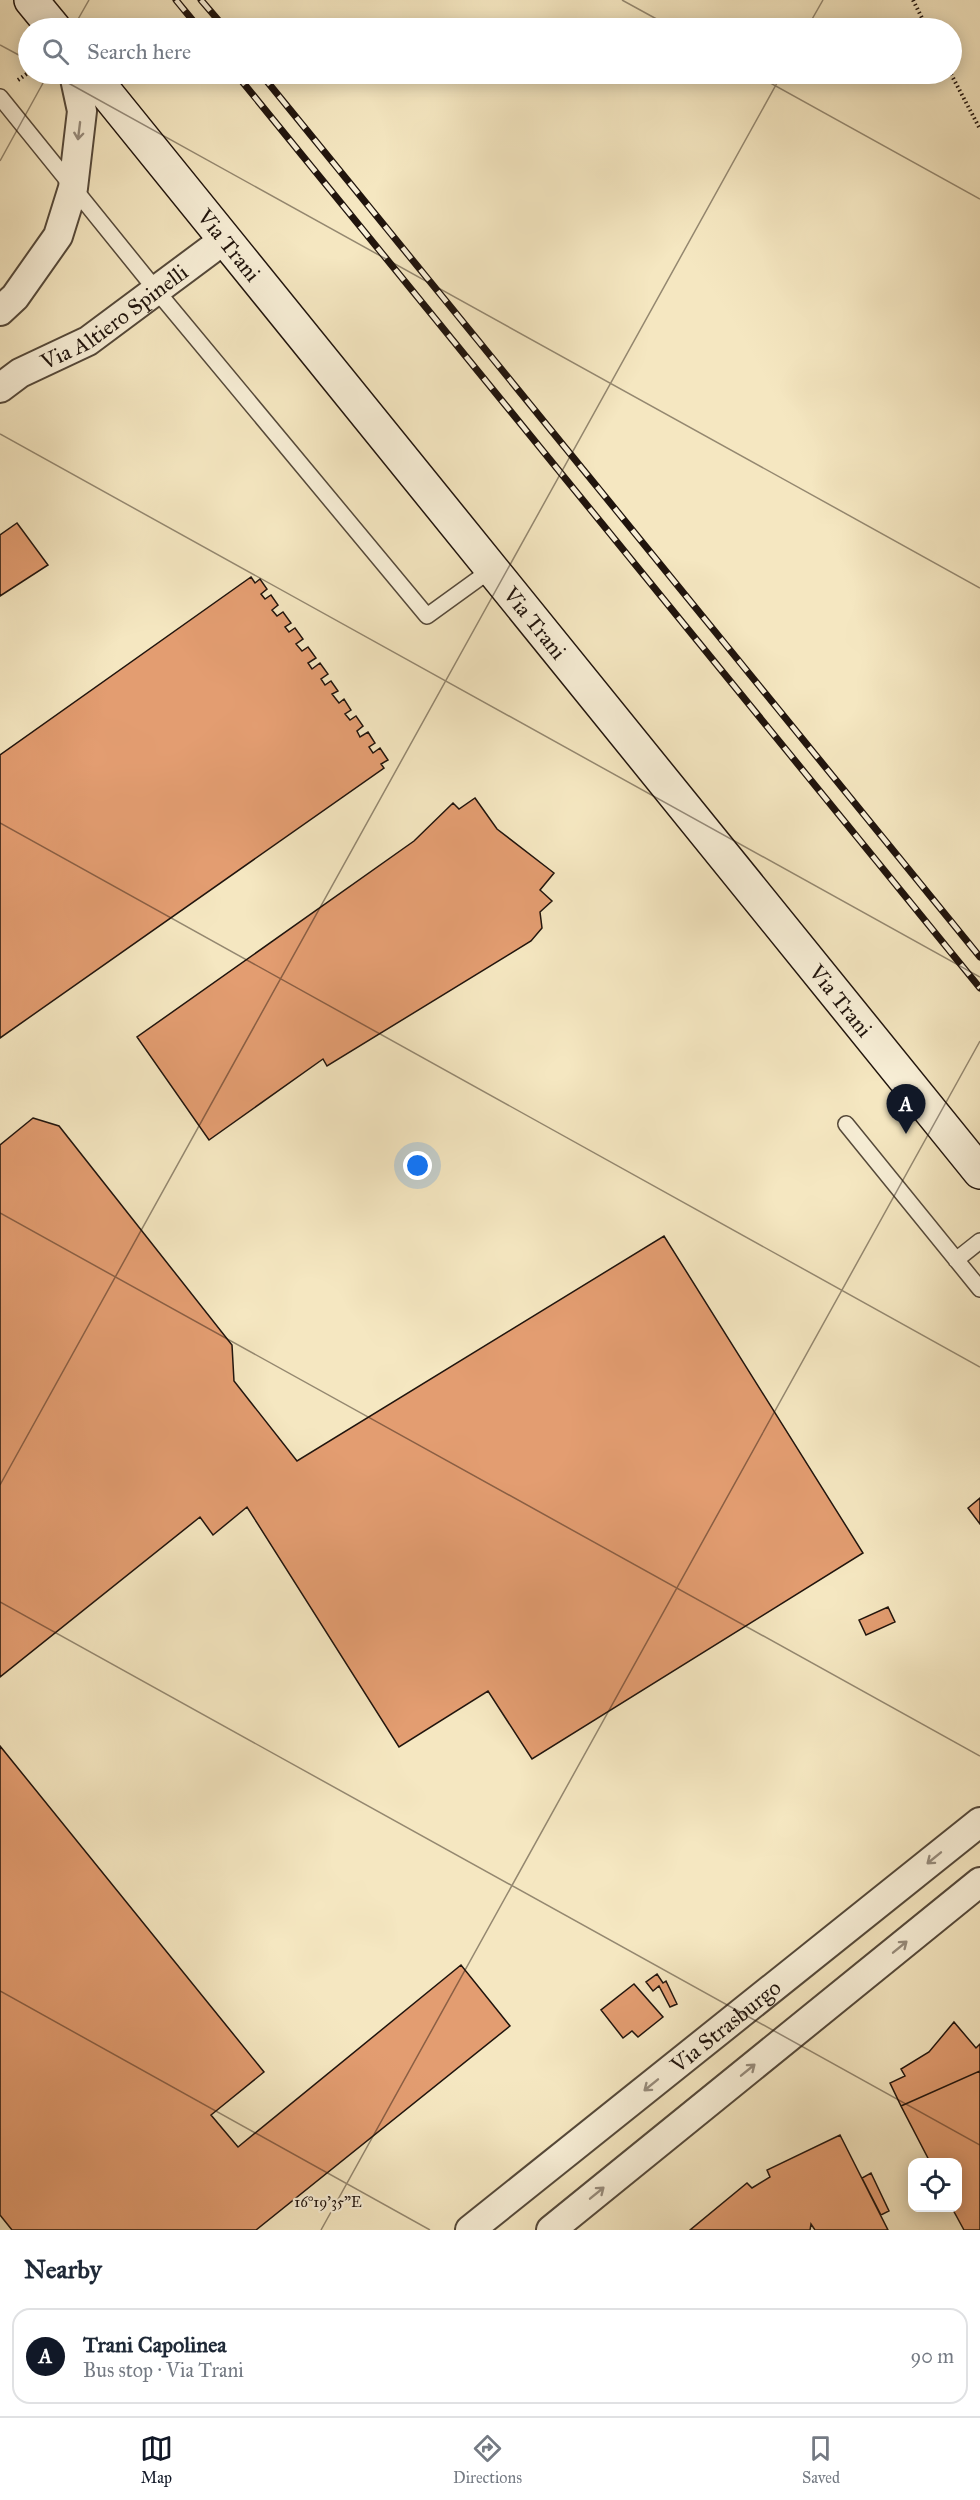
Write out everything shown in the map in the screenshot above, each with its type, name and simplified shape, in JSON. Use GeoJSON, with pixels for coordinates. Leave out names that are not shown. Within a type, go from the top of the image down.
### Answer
{"type":"FeatureCollection","features":[{"type":"Feature","properties":{"kind":"main road"},"geometry":{"type":"LineString","coordinates":[[31,0],[46,18]]}},
{"type":"Feature","properties":{"kind":"main road","name":"Via Trani"},"geometry":{"type":"LineString","coordinates":[[99,84],[980,1172]]}},
{"type":"Feature","properties":{"kind":"street"},"geometry":{"type":"LineString","coordinates":[[0,311],[15,297],[58,236],[73,188],[82,111],[76,84]]}},
{"type":"Feature","properties":{"kind":"street","name":"Via Altiero Spinelli"},"geometry":{"type":"LineString","coordinates":[[0,388],[20,373],[88,341],[225,238]]}},
{"type":"Feature","properties":{"kind":"street","name":"Via Strasburgo"},"geometry":{"type":"LineString","coordinates":[[470,2230],[980,1822]]}},
{"type":"Feature","properties":{"kind":"street"},"geometry":{"type":"LineString","coordinates":[[552,2230],[980,1882]]}},
{"type":"Feature","properties":{"kind":"lane"},"geometry":{"type":"LineString","coordinates":[[0,97],[156,290],[426,616],[492,569]]}},
{"type":"Feature","properties":{"kind":"lane"},"geometry":{"type":"LineString","coordinates":[[846,1124],[980,1289]]}},
{"type":"Feature","properties":{"kind":"lane"},"geometry":{"type":"LineString","coordinates":[[956,1260],[980,1241]]}},
{"type":"Feature","properties":{"kind":"path"},"geometry":{"type":"LineString","coordinates":[[913,0],[922,18]]}},
{"type":"Feature","properties":{"kind":"path"},"geometry":{"type":"LineString","coordinates":[[956,84],[980,129]]}},
{"type":"Feature","properties":{"kind":"building"},"geometry":{"type":"Polygon","coordinates":[[[17,523],[48,565],[0,596],[0,535],[17,523]]]}},
{"type":"Feature","properties":{"kind":"building"},"geometry":{"type":"Polygon","coordinates":[[[251,577],[255,583],[260,579],[267,589],[261,594],[265,599],[271,595],[278,605],[272,610],[277,616],[283,612],[291,623],[285,627],[289,632],[295,628],[303,639],[296,644],[302,651],[308,647],[316,658],[308,663],[312,669],[320,663],[328,674],[321,679],[325,685],[331,681],[338,691],[332,694],[339,703],[344,699],[351,710],[345,714],[350,720],[356,716],[363,726],[357,731],[360,737],[368,732],[375,743],[369,747],[373,753],[380,748],[388,760],[381,764],[384,768],[0,1038],[0,755],[251,577]]]}},
{"type":"Feature","properties":{"kind":"building"},"geometry":{"type":"Polygon","coordinates":[[[475,798],[497,829],[554,873],[540,890],[552,901],[540,912],[542,928],[531,941],[327,1066],[323,1059],[209,1140],[137,1037],[414,841],[453,803],[459,809],[475,798]]]}},
{"type":"Feature","properties":{"kind":"building"},"geometry":{"type":"Polygon","coordinates":[[[33,1118],[59,1126],[232,1345],[234,1381],[297,1461],[664,1236],[863,1553],[532,1759],[488,1691],[399,1747],[247,1507],[213,1535],[200,1517],[0,1677],[0,1145],[33,1118]]]}},
{"type":"Feature","properties":{"kind":"building"},"geometry":{"type":"Polygon","coordinates":[[[980,1498],[980,1524],[968,1508],[980,1498]]]}},
{"type":"Feature","properties":{"kind":"building"},"geometry":{"type":"Polygon","coordinates":[[[888,1607],[895,1622],[866,1635],[859,1620],[888,1607]]]}},
{"type":"Feature","properties":{"kind":"building"},"geometry":{"type":"Polygon","coordinates":[[[0,1746],[264,2072],[211,2115],[238,2147],[461,1965],[510,2026],[256,2230],[12,2230],[0,2215],[0,1746]]]}},
{"type":"Feature","properties":{"kind":"building"},"geometry":{"type":"Polygon","coordinates":[[[657,1974],[663,1983],[666,1981],[677,2004],[670,2007],[659,1986],[653,1991],[646,1982],[657,1974]]]}},
{"type":"Feature","properties":{"kind":"building"},"geometry":{"type":"Polygon","coordinates":[[[634,1984],[663,2017],[638,2037],[632,2031],[623,2038],[601,2010],[634,1984]]]}},
{"type":"Feature","properties":{"kind":"building"},"geometry":{"type":"Polygon","coordinates":[[[954,2022],[976,2048],[980,2044],[980,2071],[901,2106],[890,2083],[905,2076],[901,2069],[929,2052],[954,2022]]]}},
{"type":"Feature","properties":{"kind":"building"},"geometry":{"type":"Polygon","coordinates":[[[980,2071],[980,2230],[964,2230],[954,2212],[962,2212],[962,2158],[928,2158],[901,2106],[980,2071]]]}},
{"type":"Feature","properties":{"kind":"building"},"geometry":{"type":"Polygon","coordinates":[[[840,2135],[888,2230],[815,2230],[811,2224],[810,2230],[690,2230],[747,2183],[752,2188],[770,2177],[767,2170],[840,2135]]]}},
{"type":"Feature","properties":{"kind":"building"},"geometry":{"type":"Polygon","coordinates":[[[871,2173],[889,2211],[881,2215],[862,2178],[871,2173]]]}},
{"type":"Feature","properties":{"kind":"railway"},"geometry":{"type":"LineString","coordinates":[[176,0],[191,18]]}},
{"type":"Feature","properties":{"kind":"railway"},"geometry":{"type":"LineString","coordinates":[[201,0],[216,18]]}},
{"type":"Feature","properties":{"kind":"railway"},"geometry":{"type":"LineString","coordinates":[[244,84],[980,988]]}},
{"type":"Feature","properties":{"kind":"railway"},"geometry":{"type":"LineString","coordinates":[[269,84],[980,957]]}},
{"type":"Feature","properties":{"kind":"place","name":"Trani Capolinea"},"geometry":{"type":"Point","coordinates":[906,1134]}}]}
